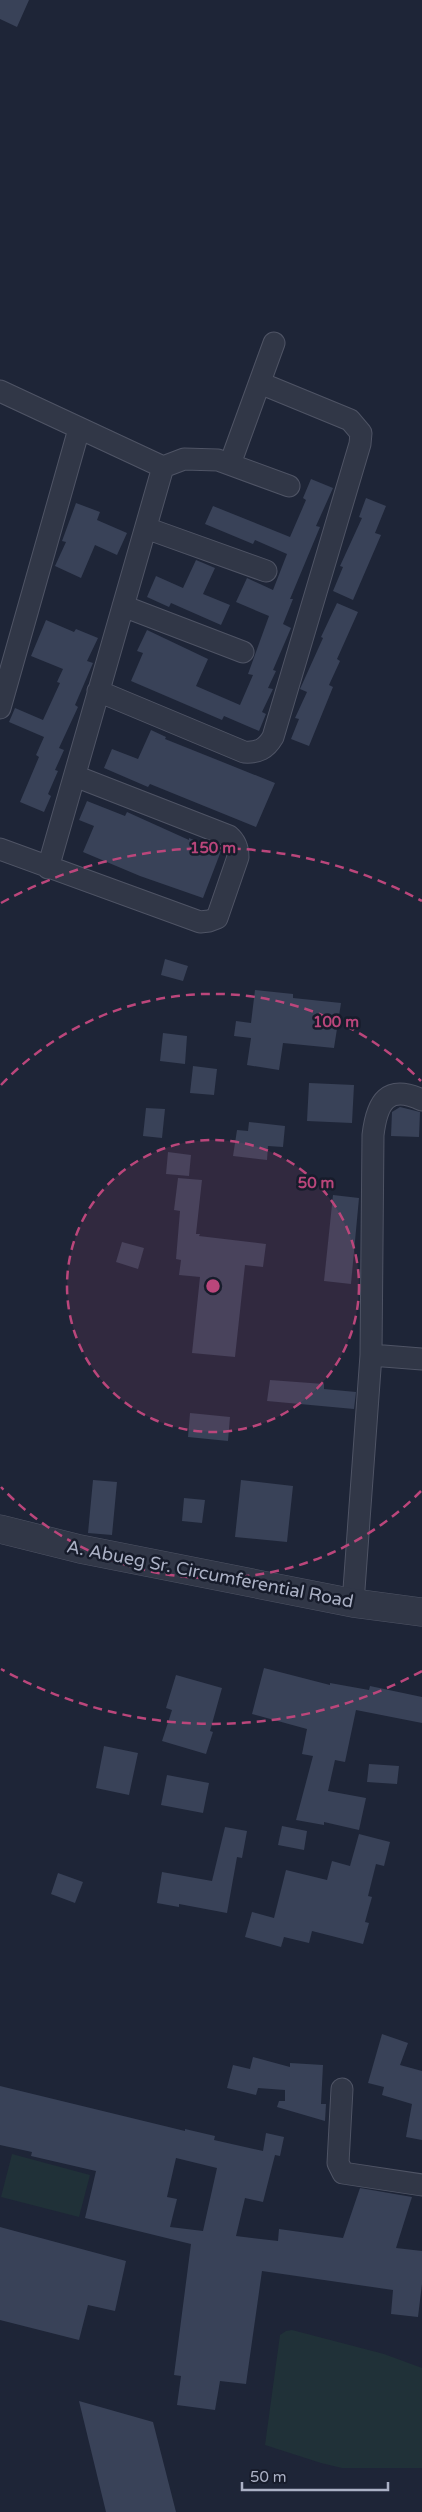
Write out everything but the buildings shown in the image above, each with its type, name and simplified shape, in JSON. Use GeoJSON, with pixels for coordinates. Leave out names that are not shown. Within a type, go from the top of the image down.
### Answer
{"type":"FeatureCollection","features":[{"type":"Feature","properties":{"kind":"street"},"geometry":{"type":"LineString","coordinates":[[230,464],[274,343]]}},
{"type":"Feature","properties":{"kind":"street"},"geometry":{"type":"LineString","coordinates":[[98,691],[244,752],[260,750],[268,746],[273,737],[360,444],[361,433],[350,420],[260,383]]}},
{"type":"Feature","properties":{"kind":"street"},"geometry":{"type":"LineString","coordinates":[[0,392],[163,467],[184,459],[203,458],[230,464],[289,486]]}},
{"type":"Feature","properties":{"kind":"street"},"geometry":{"type":"LineString","coordinates":[[0,708],[79,429]]}},
{"type":"Feature","properties":{"kind":"street"},"geometry":{"type":"LineString","coordinates":[[48,868],[76,776],[98,691],[163,467]]}},
{"type":"Feature","properties":{"kind":"street"},"geometry":{"type":"LineString","coordinates":[[146,528],[266,570]]}},
{"type":"Feature","properties":{"kind":"street"},"geometry":{"type":"LineString","coordinates":[[123,606],[244,652]]}},
{"type":"Feature","properties":{"kind":"street"},"geometry":{"type":"LineString","coordinates":[[0,849],[200,922],[210,922],[217,918],[221,911],[238,857],[236,845],[229,836],[76,776]]}},
{"type":"Feature","properties":{"kind":"street"},"geometry":{"type":"LineString","coordinates":[[353,1603],[371,1354],[373,1135],[375,1118],[380,1104],[386,1097],[404,1093],[422,1100]]}},
{"type":"Feature","properties":{"kind":"street"},"geometry":{"type":"LineString","coordinates":[[371,1354],[422,1359]]}},
{"type":"Feature","properties":{"kind":"street","name":"A. Abueg Sr. Circumferential Road"},"geometry":{"type":"LineString","coordinates":[[0,1529],[80,1549],[353,1603],[422,1612]]}},
{"type":"Feature","properties":{"kind":"street"},"geometry":{"type":"LineString","coordinates":[[342,2089],[338,2163],[343,2173],[422,2185]]}},
{"type":"Feature","properties":{"kind":"shaded area"},"geometry":{"type":"Polygon","coordinates":[[[12,2154],[90,2175],[79,2217],[1,2197],[12,2154]]]}},
{"type":"Feature","properties":{"kind":"shaded area"},"geometry":{"type":"Polygon","coordinates":[[[292,2330],[384,2354],[422,2368],[422,2468],[342,2468],[265,2445],[280,2335],[292,2330]]]}}]}
